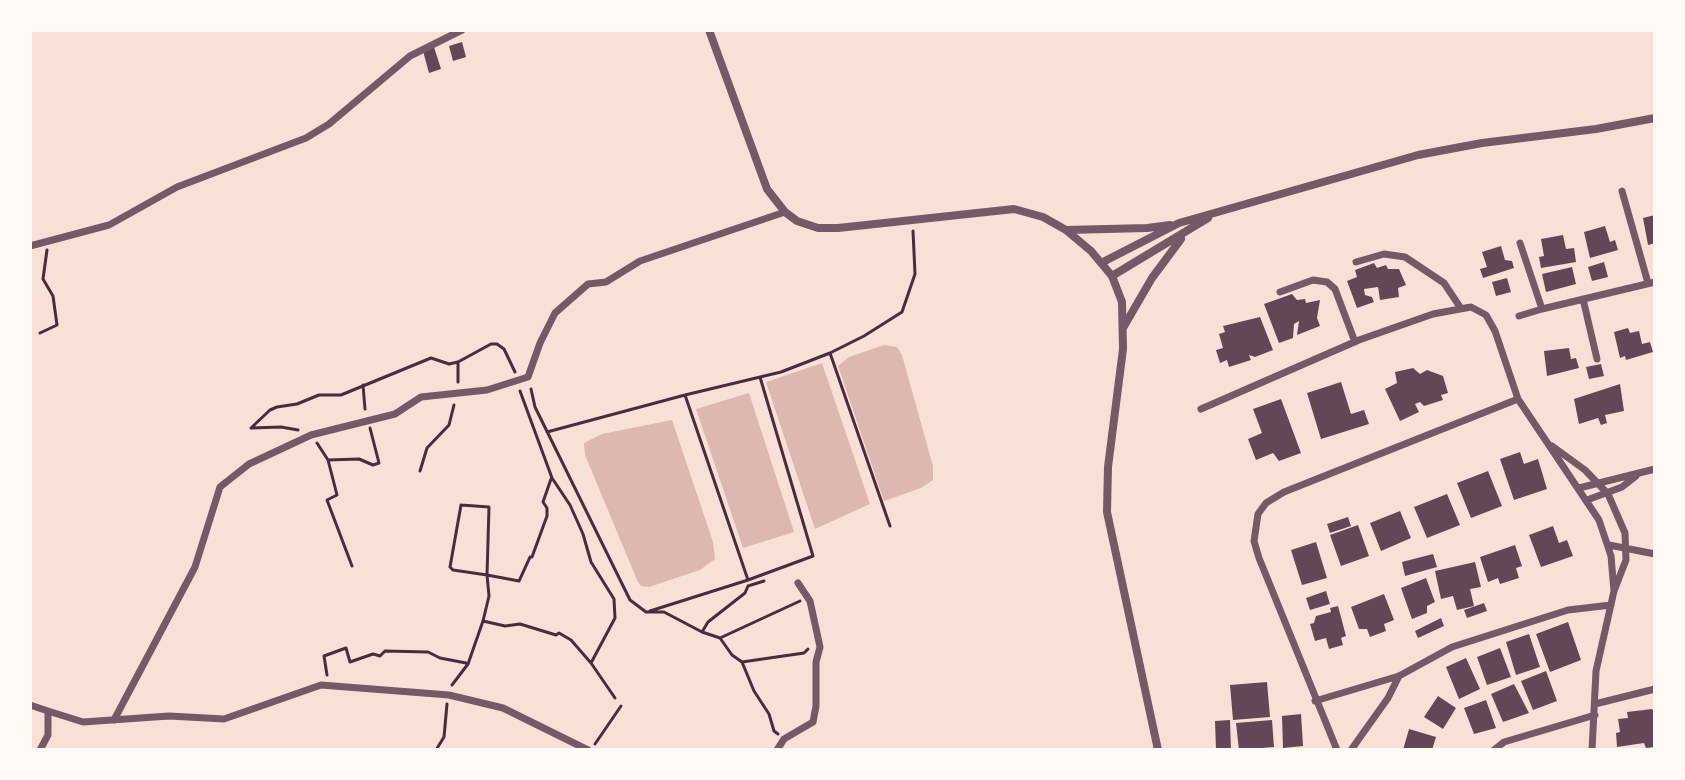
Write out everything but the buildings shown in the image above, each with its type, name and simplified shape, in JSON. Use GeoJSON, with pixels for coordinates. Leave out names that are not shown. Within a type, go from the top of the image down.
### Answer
{"type":"FeatureCollection","features":[{"type":"Feature","properties":{"kind":"street"},"geometry":{"type":"LineString","coordinates":[[30,246],[109,225],[187,183],[306,138],[353,106],[410,56],[462,30]]}},
{"type":"Feature","properties":{"kind":"street"},"geometry":{"type":"LineString","coordinates":[[709,30],[767,189],[785,212],[797,221],[818,228],[1014,209],[1043,217],[1066,230],[1112,276],[1122,302],[1123,349],[1108,467],[1107,512],[1158,750]]}},
{"type":"Feature","properties":{"kind":"street"},"geometry":{"type":"LineString","coordinates":[[1066,230],[1147,228],[1179,223],[1418,155],[1655,118]]}},
{"type":"Feature","properties":{"kind":"street"},"geometry":{"type":"LineString","coordinates":[[1519,316],[1652,282],[1622,191]]}},
{"type":"Feature","properties":{"kind":"street"},"geometry":{"type":"LineString","coordinates":[[114,720],[195,567],[220,487],[249,464],[311,435],[395,414],[421,397],[487,390],[528,377],[555,313],[588,284],[606,282],[640,261],[785,212]]}},
{"type":"Feature","properties":{"kind":"street"},"geometry":{"type":"LineString","coordinates":[[1112,276],[1184,235],[1215,213]]}},
{"type":"Feature","properties":{"kind":"street"},"geometry":{"type":"LineString","coordinates":[[1101,263],[1179,223]]}},
{"type":"Feature","properties":{"kind":"street"},"geometry":{"type":"LineString","coordinates":[[1123,329],[1152,278],[1184,235]]}},
{"type":"Feature","properties":{"kind":"street"},"geometry":{"type":"LineString","coordinates":[[1520,243],[1542,309]]}},
{"type":"Feature","properties":{"kind":"street"},"geometry":{"type":"LineString","coordinates":[[1356,262],[1384,254],[1405,257],[1444,283],[1460,307]]}},
{"type":"Feature","properties":{"kind":"street"},"geometry":{"type":"LineString","coordinates":[[1280,292],[1313,280],[1327,282],[1335,289],[1355,342]]}},
{"type":"Feature","properties":{"kind":"street"},"geometry":{"type":"LineString","coordinates":[[1583,299],[1597,359]]}},
{"type":"Feature","properties":{"kind":"street"},"geometry":{"type":"LineString","coordinates":[[1201,409],[1355,342],[1433,314],[1471,307],[1486,315],[1495,331],[1518,399],[1599,520],[1609,545],[1614,591]]}},
{"type":"Feature","properties":{"kind":"street"},"geometry":{"type":"LineString","coordinates":[[1337,750],[1259,558],[1254,541],[1258,514],[1266,503],[1284,492],[1518,399]]}},
{"type":"Feature","properties":{"kind":"street"},"geometry":{"type":"LineString","coordinates":[[1548,443],[1608,494],[1625,533],[1627,548],[1624,570],[1614,591],[1596,671],[1592,750]]}},
{"type":"Feature","properties":{"kind":"street"},"geometry":{"type":"LineString","coordinates":[[1579,488],[1655,469]]}},
{"type":"Feature","properties":{"kind":"street"},"geometry":{"type":"LineString","coordinates":[[1587,500],[1608,494],[1637,475]]}},
{"type":"Feature","properties":{"kind":"street"},"geometry":{"type":"LineString","coordinates":[[1609,545],[1655,554]]}},
{"type":"Feature","properties":{"kind":"street"},"geometry":{"type":"LineString","coordinates":[[777,750],[784,739],[813,722],[816,706],[816,662],[820,647],[810,601],[798,583]]}},
{"type":"Feature","properties":{"kind":"street"},"geometry":{"type":"LineString","coordinates":[[1315,701],[1399,676],[1452,647],[1568,610],[1611,605]]}},
{"type":"Feature","properties":{"kind":"street"},"geometry":{"type":"LineString","coordinates":[[1351,750],[1388,698],[1399,676]]}},
{"type":"Feature","properties":{"kind":"street"},"geometry":{"type":"LineString","coordinates":[[30,705],[83,722],[169,716],[224,719],[321,685],[449,695],[503,708],[590,750]]}},
{"type":"Feature","properties":{"kind":"street"},"geometry":{"type":"LineString","coordinates":[[1595,704],[1655,689]]}},
{"type":"Feature","properties":{"kind":"street"},"geometry":{"type":"LineString","coordinates":[[40,750],[48,735],[48,711]]}},
{"type":"Feature","properties":{"kind":"street"},"geometry":{"type":"LineString","coordinates":[[1494,750],[1504,742],[1595,715]]}},
{"type":"Feature","properties":{"kind":"path"},"geometry":{"type":"LineString","coordinates":[[547,432],[760,377],[830,353],[864,336],[902,312],[915,274],[912,220]]}},
{"type":"Feature","properties":{"kind":"path"},"geometry":{"type":"LineString","coordinates":[[40,333],[57,325],[53,296],[43,279],[48,257],[46,242]]}},
{"type":"Feature","properties":{"kind":"path"},"geometry":{"type":"LineString","coordinates":[[251,428],[277,407],[297,404],[319,395],[341,395],[431,358],[449,364],[458,362],[491,344],[497,344],[504,349],[517,379],[552,478],[574,514],[591,562],[614,599],[615,618],[591,663]]}},
{"type":"Feature","properties":{"kind":"path"},"geometry":{"type":"LineString","coordinates":[[830,353],[890,526]]}},
{"type":"Feature","properties":{"kind":"path"},"geometry":{"type":"LineString","coordinates":[[420,471],[427,448],[449,425],[457,392],[458,362]]}},
{"type":"Feature","properties":{"kind":"path"},"geometry":{"type":"LineString","coordinates":[[528,377],[535,407],[630,600],[646,612],[664,612],[720,638],[732,655],[742,662],[754,691],[769,714],[774,731],[784,739]]}},
{"type":"Feature","properties":{"kind":"path"},"geometry":{"type":"LineString","coordinates":[[646,612],[813,556],[760,377]]}},
{"type":"Feature","properties":{"kind":"path"},"geometry":{"type":"LineString","coordinates":[[685,395],[748,580]]}},
{"type":"Feature","properties":{"kind":"path"},"geometry":{"type":"LineString","coordinates":[[352,566],[327,500],[337,495],[328,460],[359,459],[373,465],[379,463]]}},
{"type":"Feature","properties":{"kind":"path"},"geometry":{"type":"LineString","coordinates":[[436,750],[444,737],[451,686],[468,664],[489,596],[487,575],[489,507],[461,505],[450,567],[453,570],[487,575],[519,581],[532,557],[547,516],[543,502],[552,478]]}},
{"type":"Feature","properties":{"kind":"path"},"geometry":{"type":"LineString","coordinates":[[702,632],[708,622],[745,593],[748,586],[764,581]]}},
{"type":"Feature","properties":{"kind":"path"},"geometry":{"type":"LineString","coordinates":[[720,638],[793,606],[807,596]]}},
{"type":"Feature","properties":{"kind":"path"},"geometry":{"type":"LineString","coordinates":[[483,621],[505,626],[520,624],[556,635],[559,633],[571,640],[591,663],[615,698]]}},
{"type":"Feature","properties":{"kind":"path"},"geometry":{"type":"LineString","coordinates":[[742,662],[804,653],[810,646],[816,662]]}},
{"type":"Feature","properties":{"kind":"path"},"geometry":{"type":"LineString","coordinates":[[321,685],[329,673],[324,656],[346,648],[350,662],[373,654],[380,656],[385,651],[400,651],[428,652],[468,664]]}},
{"type":"Feature","properties":{"kind":"path"},"geometry":{"type":"LineString","coordinates":[[590,750],[621,706]]}},
{"type":"Feature","properties":{"kind":"shaded area"},"geometry":{"type":"Polygon","coordinates":[[[884,345],[897,347],[902,355],[933,466],[933,480],[921,488],[884,501],[838,366],[849,357],[884,345]]]}},
{"type":"Feature","properties":{"kind":"shaded area"},"geometry":{"type":"Polygon","coordinates":[[[822,363],[870,504],[815,529],[766,382],[822,363]]]}},
{"type":"Feature","properties":{"kind":"shaded area"},"geometry":{"type":"Polygon","coordinates":[[[749,393],[794,532],[743,548],[696,409],[749,393]]]}},
{"type":"Feature","properties":{"kind":"shaded area"},"geometry":{"type":"Polygon","coordinates":[[[672,420],[713,542],[715,559],[700,570],[649,587],[641,586],[585,455],[584,443],[602,434],[672,420]]]}}]}
